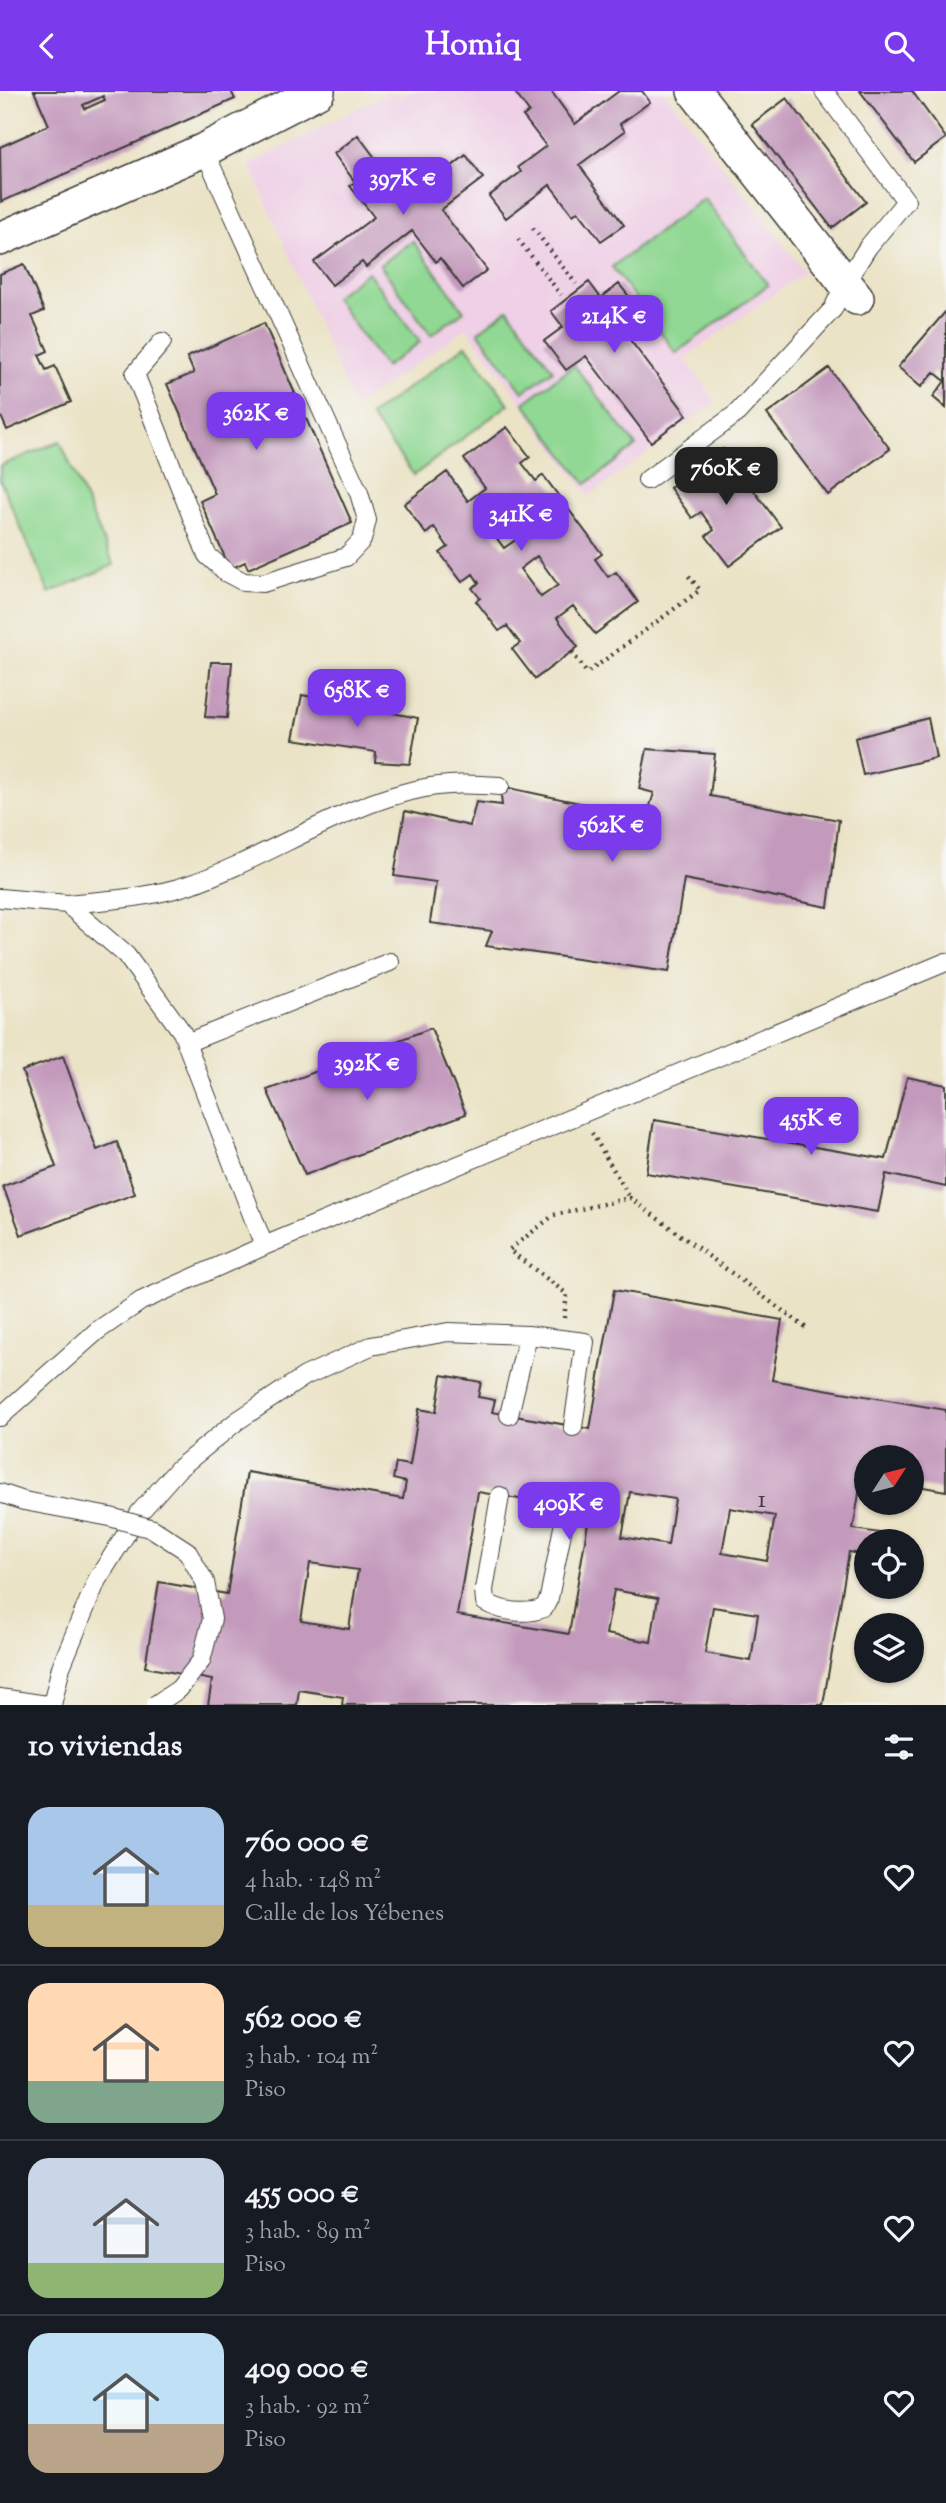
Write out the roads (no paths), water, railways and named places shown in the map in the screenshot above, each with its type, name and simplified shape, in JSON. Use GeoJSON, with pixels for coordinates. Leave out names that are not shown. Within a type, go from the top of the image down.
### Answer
{"type":"FeatureCollection","features":[{"type":"Feature","properties":{"kind":"street"},"geometry":{"type":"LineString","coordinates":[[0,239],[204,150],[316,91]]}},
{"type":"Feature","properties":{"kind":"street"},"geometry":{"type":"LineString","coordinates":[[694,91],[851,291]]}},
{"type":"Feature","properties":{"kind":"lane"},"geometry":{"type":"LineString","coordinates":[[648,480],[736,414],[851,291],[868,247],[906,201],[824,91]]}},
{"type":"Feature","properties":{"kind":"lane"},"geometry":{"type":"LineString","coordinates":[[162,342],[135,374],[207,555],[227,573],[244,582],[263,583],[346,557],[362,540],[367,520],[359,493],[204,150]]}},
{"type":"Feature","properties":{"kind":"lane"},"geometry":{"type":"LineString","coordinates":[[0,898],[67,904],[128,898],[189,884],[256,857],[347,814],[419,789],[467,784],[500,786]]}},
{"type":"Feature","properties":{"kind":"lane"},"geometry":{"type":"LineString","coordinates":[[67,904],[127,955],[182,1033],[264,1246]]}},
{"type":"Feature","properties":{"kind":"lane"},"geometry":{"type":"LineString","coordinates":[[186,1043],[390,962]]}},
{"type":"Feature","properties":{"kind":"lane"},"geometry":{"type":"LineString","coordinates":[[0,1417],[97,1331],[141,1301],[264,1246],[946,963]]}},
{"type":"Feature","properties":{"kind":"lane"},"geometry":{"type":"LineString","coordinates":[[0,1698],[50,1705],[61,1667],[97,1580],[140,1512],[178,1469],[237,1421],[305,1376],[371,1346],[448,1332],[527,1335],[586,1342],[573,1427]]}},
{"type":"Feature","properties":{"kind":"lane"},"geometry":{"type":"LineString","coordinates":[[509,1415],[527,1335]]}},
{"type":"Feature","properties":{"kind":"lane"},"geometry":{"type":"LineString","coordinates":[[0,1493],[24,1501],[110,1517],[153,1529],[187,1551],[205,1582],[212,1619],[201,1661],[179,1689],[155,1705]]}},
{"type":"Feature","properties":{"kind":"lane"},"geometry":{"type":"LineString","coordinates":[[500,1496],[484,1590],[485,1602],[495,1608],[532,1612],[544,1608],[549,1598],[567,1507]]}}]}
